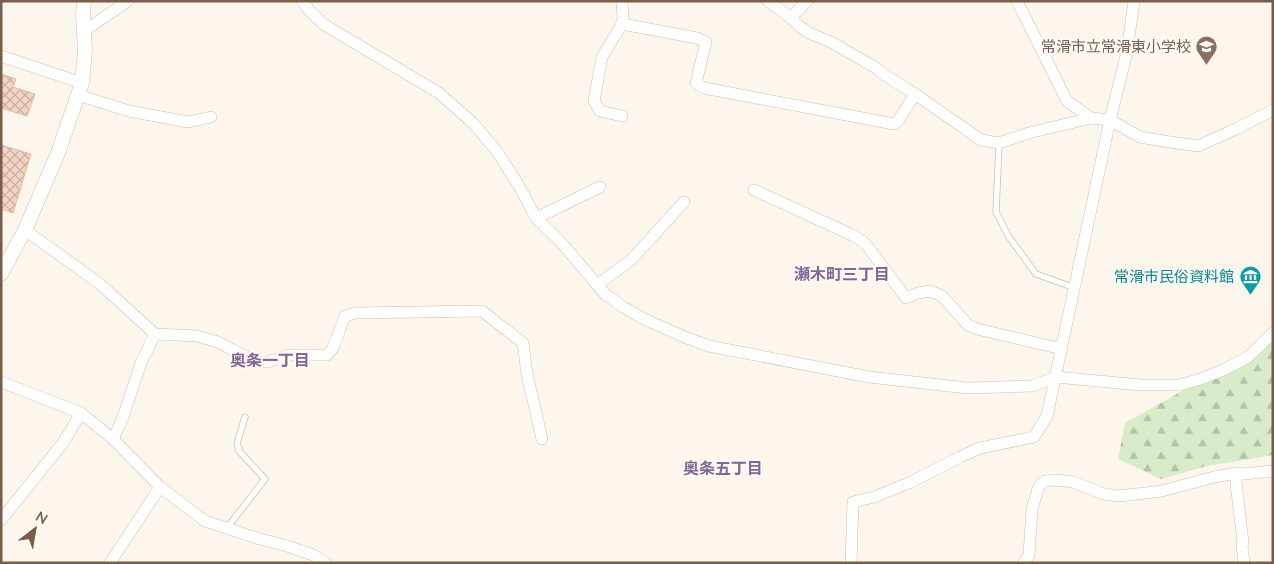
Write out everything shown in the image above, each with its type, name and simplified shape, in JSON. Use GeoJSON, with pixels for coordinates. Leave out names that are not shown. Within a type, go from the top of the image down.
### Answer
{"type":"FeatureCollection","features":[{"type":"Feature","properties":{"kind":"street"},"geometry":{"type":"LineString","coordinates":[[1,274],[26,230],[58,153],[80,89],[85,51],[82,15],[84,1]]}},
{"type":"Feature","properties":{"kind":"street"},"geometry":{"type":"LineString","coordinates":[[84,31],[128,1]]}},
{"type":"Feature","properties":{"kind":"street"},"geometry":{"type":"LineString","coordinates":[[302,1],[323,24],[439,93],[474,124],[498,153],[536,218],[560,241],[605,294],[644,319],[709,346],[869,377],[967,388],[1032,386],[1056,378],[1140,385],[1179,385],[1201,379],[1248,357],[1273,333]]}},
{"type":"Feature","properties":{"kind":"street"},"geometry":{"type":"LineString","coordinates":[[622,1],[622,24],[602,57],[594,101],[600,111],[622,116]]}},
{"type":"Feature","properties":{"kind":"street"},"geometry":{"type":"LineString","coordinates":[[768,1],[809,34],[831,42],[869,64],[981,140],[999,143],[1091,118],[1110,120],[1140,137],[1198,146],[1273,110]]}},
{"type":"Feature","properties":{"kind":"street"},"geometry":{"type":"LineString","coordinates":[[791,18],[807,1]]}},
{"type":"Feature","properties":{"kind":"street"},"geometry":{"type":"LineString","coordinates":[[1016,1],[1067,100],[1091,118]]}},
{"type":"Feature","properties":{"kind":"street"},"geometry":{"type":"LineString","coordinates":[[851,563],[853,502],[874,497],[909,483],[980,448],[1034,437],[1047,416],[1110,120],[1127,52],[1134,1]]}},
{"type":"Feature","properties":{"kind":"street"},"geometry":{"type":"LineString","coordinates":[[622,24],[697,38],[706,42],[696,83],[704,88],[894,124],[898,121],[915,94]]}},
{"type":"Feature","properties":{"kind":"street"},"geometry":{"type":"LineString","coordinates":[[1,56],[129,110],[188,122],[211,117]]}},
{"type":"Feature","properties":{"kind":"street"},"geometry":{"type":"LineString","coordinates":[[536,218],[600,187]]}},
{"type":"Feature","properties":{"kind":"street"},"geometry":{"type":"LineString","coordinates":[[754,190],[852,235],[865,243],[906,298],[930,290],[942,296],[968,325],[977,329],[1062,349]]}},
{"type":"Feature","properties":{"kind":"street"},"geometry":{"type":"LineString","coordinates":[[597,285],[630,261],[684,202]]}},
{"type":"Feature","properties":{"kind":"street"},"geometry":{"type":"LineString","coordinates":[[26,230],[100,284],[155,334],[197,336],[218,342],[256,362],[267,362],[290,355],[327,355],[333,348],[344,316],[354,313],[482,311],[523,343],[527,374],[542,439]]}},
{"type":"Feature","properties":{"kind":"street"},"geometry":{"type":"LineString","coordinates":[[113,440],[122,420],[141,363],[155,334]]}},
{"type":"Feature","properties":{"kind":"street"},"geometry":{"type":"LineString","coordinates":[[1,382],[81,413],[113,440],[160,486],[205,521],[314,555],[326,563]]}},
{"type":"Feature","properties":{"kind":"street"},"geometry":{"type":"LineString","coordinates":[[1,520],[62,443],[81,413]]}},
{"type":"Feature","properties":{"kind":"street"},"geometry":{"type":"LineString","coordinates":[[1024,563],[1029,555],[1032,509],[1040,484],[1046,481],[1073,482],[1104,494],[1119,496],[1162,491],[1237,473],[1273,471]]}},
{"type":"Feature","properties":{"kind":"street"},"geometry":{"type":"LineString","coordinates":[[1237,473],[1236,483],[1244,563]]}},
{"type":"Feature","properties":{"kind":"street"},"geometry":{"type":"LineString","coordinates":[[110,563],[160,486]]}},
{"type":"Feature","properties":{"kind":"lane"},"geometry":{"type":"LineString","coordinates":[[999,143],[996,212],[1009,237],[1036,274],[1075,288]]}},
{"type":"Feature","properties":{"kind":"lane"},"geometry":{"type":"LineString","coordinates":[[227,528],[265,479],[239,451],[237,443],[245,417]]}},
{"type":"Feature","properties":{"kind":"green space"},"geometry":{"type":"Polygon","coordinates":[[[1273,333],[1273,455],[1207,466],[1161,479],[1118,459],[1125,423],[1218,371],[1273,333]]]}},
{"type":"Feature","properties":{"kind":"building"},"geometry":{"type":"Polygon","coordinates":[[[1,74],[16,79],[13,87],[35,94],[27,116],[1,108],[1,74]]]}},
{"type":"Feature","properties":{"kind":"building"},"geometry":{"type":"Polygon","coordinates":[[[1,145],[31,154],[13,213],[1,209],[1,145]]]}},
{"type":"Feature","properties":{"kind":"place","name":"常滑市立常滑東小学校"},"geometry":{"type":"Point","coordinates":[1207,66]}},
{"type":"Feature","properties":{"kind":"place","name":"常滑市民俗資料館"},"geometry":{"type":"Point","coordinates":[1250,296]}},
{"type":"Feature","properties":{"kind":"district","name":"瀬木町三丁目"},"geometry":{"type":"Point","coordinates":[842,274]}},
{"type":"Feature","properties":{"kind":"district","name":"奥条一丁目"},"geometry":{"type":"Point","coordinates":[270,360]}},
{"type":"Feature","properties":{"kind":"district","name":"奥条五丁目"},"geometry":{"type":"Point","coordinates":[723,468]}}]}
